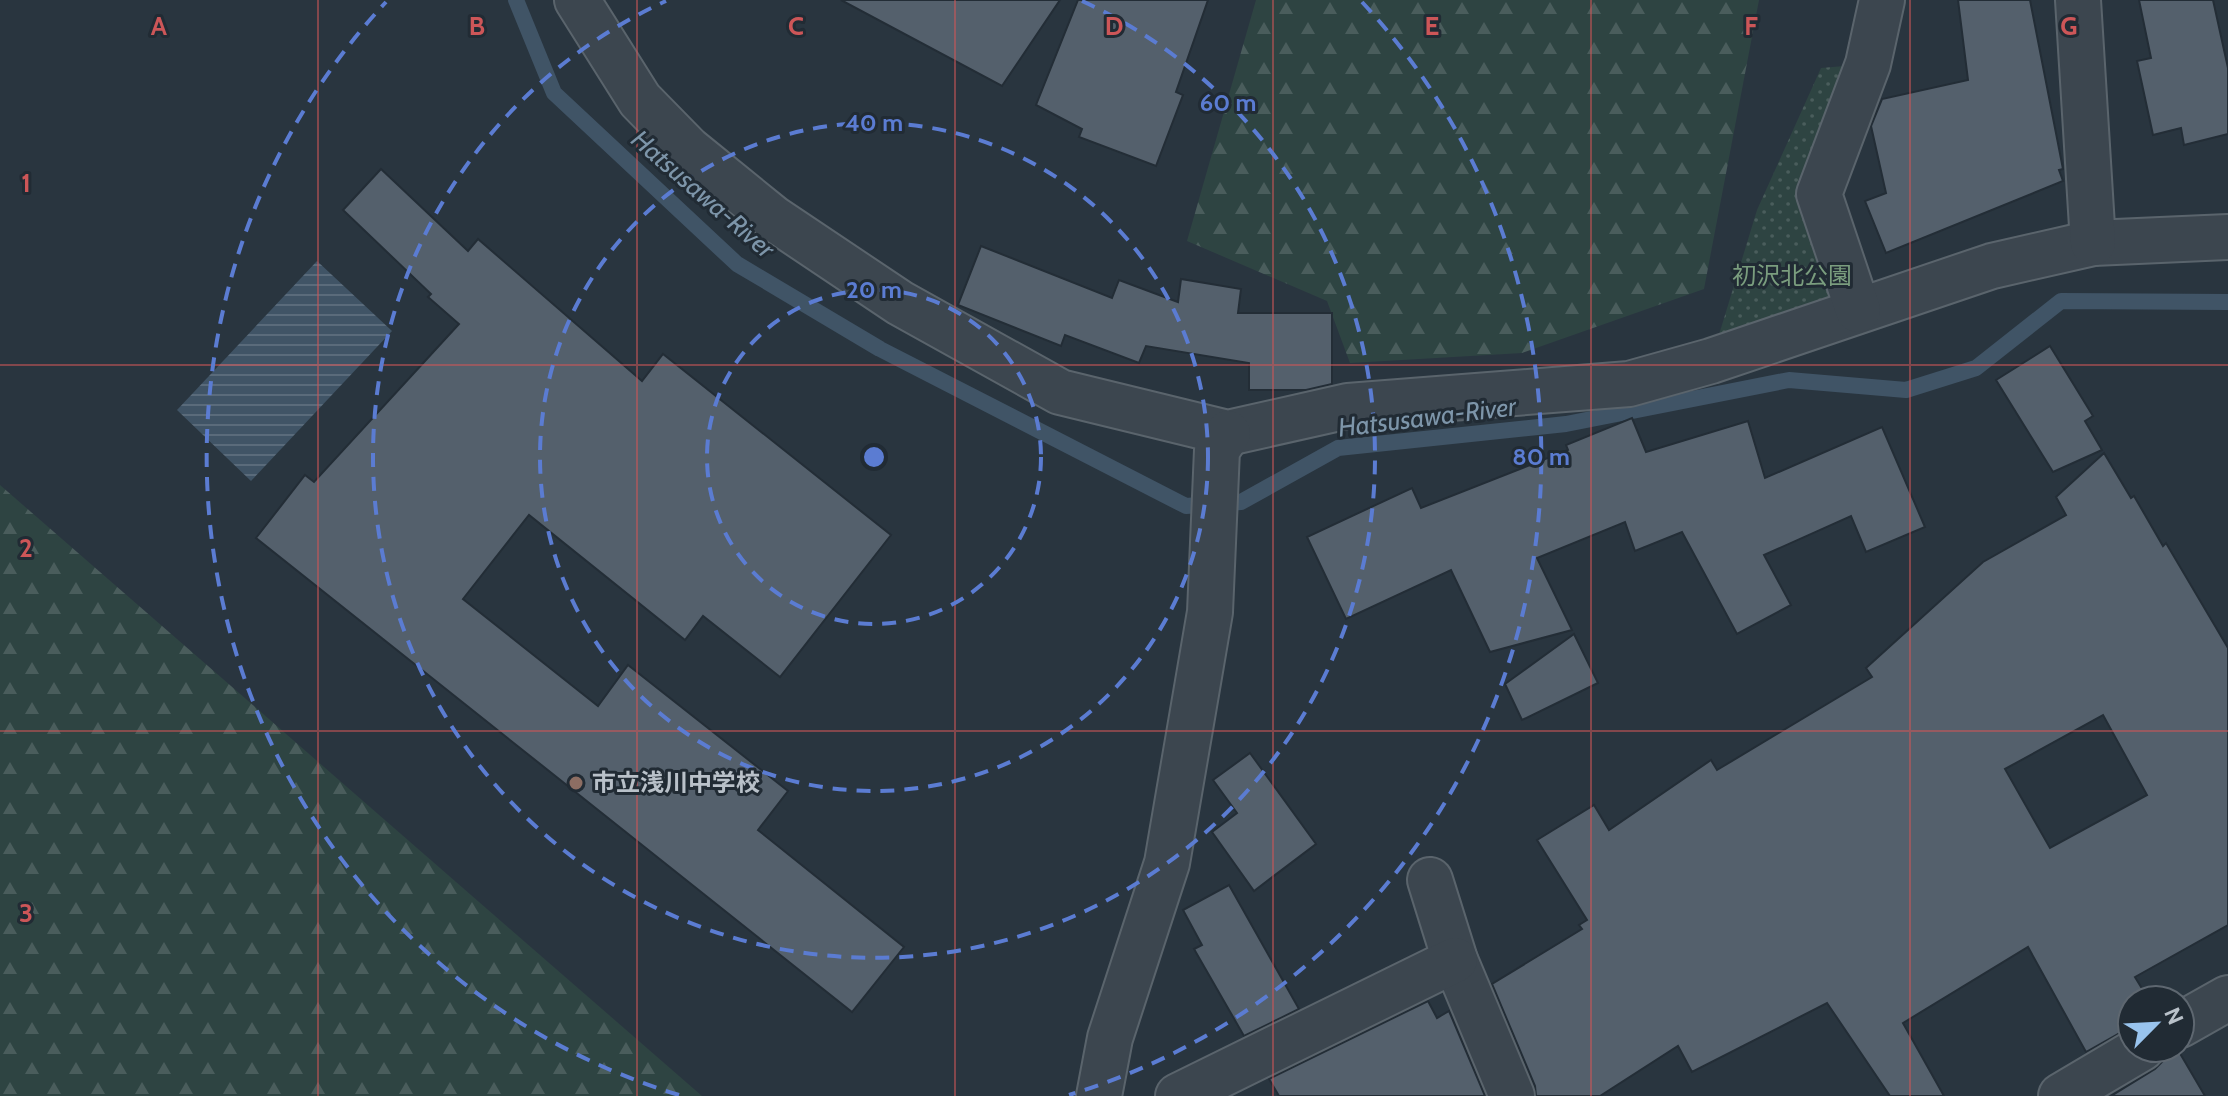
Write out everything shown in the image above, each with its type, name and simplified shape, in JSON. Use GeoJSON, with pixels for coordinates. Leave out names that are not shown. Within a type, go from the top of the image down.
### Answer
{"type":"FeatureCollection","features":[{"type":"Feature","properties":{"kind":"street"},"geometry":{"type":"LineString","coordinates":[[577,0],[640,100],[688,149],[773,218],[900,303],[1060,392],[1222,441],[1348,406],[1629,384],[1711,361],[1992,266],[2093,243],[2228,237]]}},
{"type":"Feature","properties":{"kind":"street"},"geometry":{"type":"LineString","coordinates":[[1858,310],[1819,194],[1868,64],[1882,0]]}},
{"type":"Feature","properties":{"kind":"street"},"geometry":{"type":"LineString","coordinates":[[2078,0],[2093,243]]}},
{"type":"Feature","properties":{"kind":"street"},"geometry":{"type":"LineString","coordinates":[[1099,1096],[1110,1038],[1167,863],[1210,612],[1222,441]]}},
{"type":"Feature","properties":{"kind":"street"},"geometry":{"type":"LineString","coordinates":[[1430,880],[1455,960],[1512,1096]]}},
{"type":"Feature","properties":{"kind":"street"},"geometry":{"type":"LineString","coordinates":[[1178,1096],[1455,960]]}},
{"type":"Feature","properties":{"kind":"street"},"geometry":{"type":"LineString","coordinates":[[2196,1016],[2228,998]]}},
{"type":"Feature","properties":{"kind":"street"},"geometry":{"type":"LineString","coordinates":[[2061,1096],[2116,1063]]}},
{"type":"Feature","properties":{"kind":"green space"},"geometry":{"type":"Polygon","coordinates":[[[1256,0],[1759,0],[1704,289],[1522,353],[1350,363],[1327,301],[1187,241],[1256,0]]]}},
{"type":"Feature","properties":{"kind":"green space","name":"初沢北公園"},"geometry":{"type":"Polygon","coordinates":[[[1868,64],[1819,194],[1858,310],[1711,361],[1757,210],[1821,68],[1868,64]]]}},
{"type":"Feature","properties":{"kind":"green space"},"geometry":{"type":"Polygon","coordinates":[[[0,485],[702,1096],[0,1096],[0,485]]]}},
{"type":"Feature","properties":{"kind":"water"},"geometry":{"type":"Polygon","coordinates":[[[317,261],[392,331],[251,481],[177,410],[317,261]]]}},
{"type":"Feature","properties":{"kind":"building"},"geometry":{"type":"Polygon","coordinates":[[[841,0],[1060,0],[1002,86],[841,0]]]}},
{"type":"Feature","properties":{"kind":"building"},"geometry":{"type":"Polygon","coordinates":[[[1078,0],[1208,0],[1176,92],[1183,95],[1156,166],[1079,137],[1082,129],[1036,105],[1078,0]]]}},
{"type":"Feature","properties":{"kind":"building"},"geometry":{"type":"Polygon","coordinates":[[[1958,0],[2030,0],[2063,181],[1886,253],[1865,201],[1886,193],[1871,126],[1882,99],[1968,80],[1958,0]]]}},
{"type":"Feature","properties":{"kind":"building"},"geometry":{"type":"Polygon","coordinates":[[[2139,0],[2213,0],[2228,68],[2228,134],[2184,145],[2181,128],[2153,135],[2137,61],[2151,58],[2139,0]]]}},
{"type":"Feature","properties":{"kind":"building"},"geometry":{"type":"Polygon","coordinates":[[[381,169],[468,251],[478,239],[642,381],[663,354],[891,535],[780,677],[703,616],[685,640],[529,515],[463,599],[598,706],[628,665],[788,791],[758,830],[904,947],[852,1012],[256,538],[305,475],[314,482],[459,324],[428,297],[431,294],[343,210],[381,169]]]}},
{"type":"Feature","properties":{"kind":"building"},"geometry":{"type":"Polygon","coordinates":[[[981,246],[1112,298],[1119,280],[1178,302],[1181,279],[1241,289],[1238,313],[1332,313],[1332,384],[1306,390],[1249,390],[1249,363],[1146,346],[1139,363],[1065,335],[1061,346],[958,305],[981,246]]]}},
{"type":"Feature","properties":{"kind":"building"},"geometry":{"type":"Polygon","coordinates":[[[2050,346],[2093,416],[2085,421],[2102,450],[2053,472],[1996,380],[2050,346]]]}},
{"type":"Feature","properties":{"kind":"building"},"geometry":{"type":"Polygon","coordinates":[[[1632,418],[1646,452],[1748,421],[1765,478],[1882,427],[1925,527],[1866,552],[1851,516],[1764,555],[1791,605],[1737,634],[1682,532],[1635,551],[1625,522],[1537,558],[1572,630],[1490,652],[1451,570],[1346,619],[1307,537],[1412,488],[1421,508],[1568,450],[1566,445],[1632,418]]]}},
{"type":"Feature","properties":{"kind":"building"},"geometry":{"type":"Polygon","coordinates":[[[2104,453],[2163,546],[2166,543],[2228,648],[2228,925],[2135,977],[2139,984],[2116,984],[2116,1035],[2086,1052],[2028,947],[1903,1023],[1944,1096],[1890,1096],[1827,1003],[1692,1072],[1678,1046],[1600,1096],[1536,1096],[1535,1086],[1492,984],[1582,929],[1579,925],[1587,920],[1537,840],[1594,805],[1609,830],[1711,760],[1717,770],[1872,677],[1866,668],[1983,562],[2066,515],[2056,497],[2104,453]],[[2103,715],[2005,769],[2050,848],[2147,795],[2103,715]]]}},
{"type":"Feature","properties":{"kind":"building"},"geometry":{"type":"Polygon","coordinates":[[[1574,634],[1598,683],[1522,720],[1505,684],[1574,634]]]}},
{"type":"Feature","properties":{"kind":"building"},"geometry":{"type":"Polygon","coordinates":[[[1250,753],[1316,844],[1254,891],[1212,832],[1237,813],[1213,780],[1250,753]]]}},
{"type":"Feature","properties":{"kind":"building"},"geometry":{"type":"Polygon","coordinates":[[[1229,885],[1299,1009],[1244,1036],[1194,949],[1202,945],[1183,910],[1229,885]]]}},
{"type":"Feature","properties":{"kind":"building"},"geometry":{"type":"Polygon","coordinates":[[[1428,1001],[1437,1018],[1449,1011],[1485,1096],[1279,1096],[1269,1079],[1428,1001]]]}},
{"type":"Feature","properties":{"kind":"building"},"geometry":{"type":"Polygon","coordinates":[[[2160,1064],[2186,1064],[2205,1096],[2111,1096],[2160,1064]]]}},
{"type":"Feature","properties":{"kind":"waterway","name":"Hatsusawa-River"},"geometry":{"type":"LineString","coordinates":[[516,0],[554,93],[737,264],[880,349],[1186,506],[1241,502],[1338,448],[1566,424],[1789,380],[1906,390],[1976,368],[2061,301],[2228,302]]}},
{"type":"Feature","properties":{"kind":"place","name":"市立浅川中学校"},"geometry":{"type":"Point","coordinates":[576,783]}}]}
